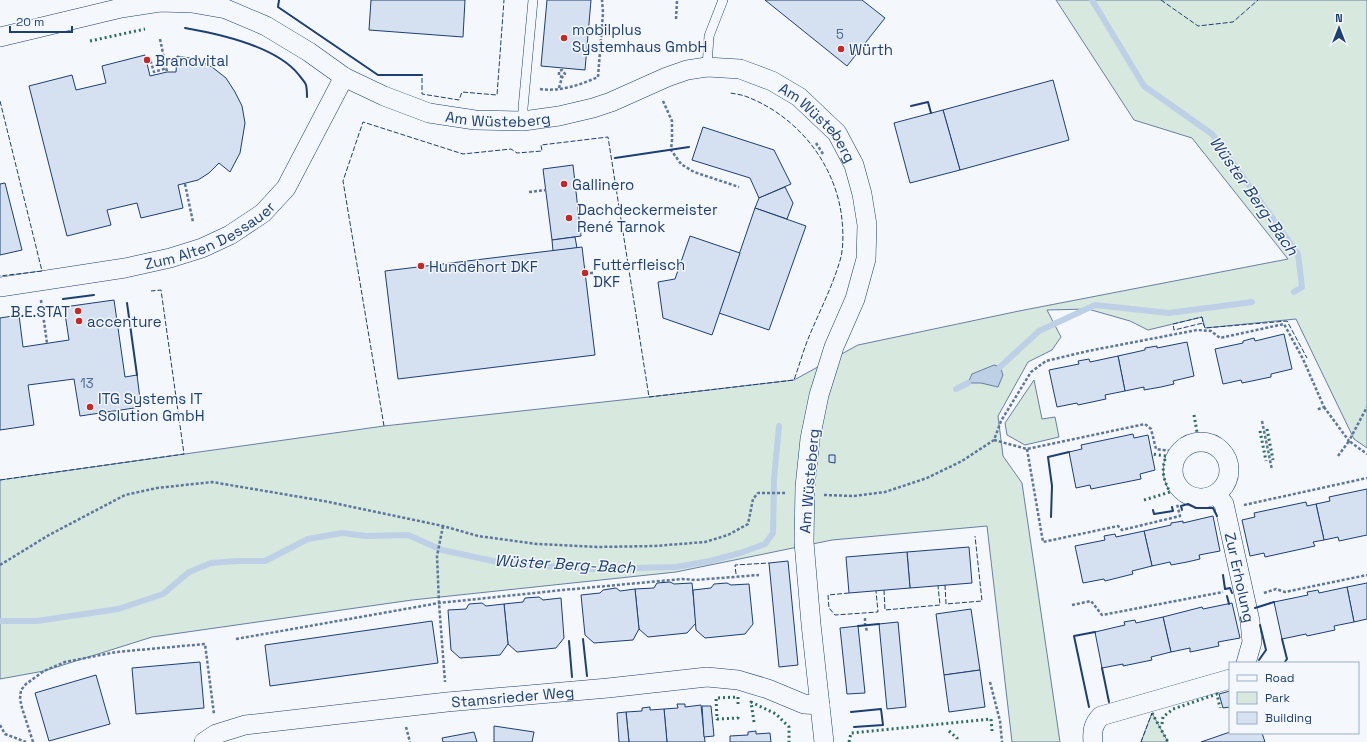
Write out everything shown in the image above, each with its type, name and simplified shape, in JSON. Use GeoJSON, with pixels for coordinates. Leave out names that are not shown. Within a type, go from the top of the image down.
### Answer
{"type":"FeatureCollection","features":[{"type":"Feature","properties":{"kind":"street","name":"Am Wüsteberg"},"geometry":{"type":"LineString","coordinates":[[0,37],[121,8],[160,2],[228,4],[309,52],[344,77],[384,96],[429,113],[475,120],[523,120],[559,116],[593,108],[687,70],[707,67],[740,69],[772,81],[799,97],[837,133],[854,165],[862,194],[867,225],[866,259],[855,300],[834,348],[819,396],[810,439],[805,494],[804,542],[824,742]]}},
{"type":"Feature","properties":{"kind":"street","name":"Zum Alten Dessauer"},"geometry":{"type":"LineString","coordinates":[[0,287],[125,268],[170,258],[202,248],[230,235],[263,214],[286,188],[344,77]]}},
{"type":"Feature","properties":{"kind":"street"},"geometry":{"type":"LineString","coordinates":[[1202,441],[1214,444],[1222,451],[1227,459],[1229,469],[1228,479],[1223,488],[1221,502],[1193,497],[1183,493],[1176,484],[1172,473],[1173,462],[1178,452],[1189,444],[1202,441]]}},
{"type":"Feature","properties":{"kind":"street","name":"Zur Erholung"},"geometry":{"type":"LineString","coordinates":[[1221,502],[1250,621],[1252,642],[1246,662]]}},
{"type":"Feature","properties":{"kind":"street","name":"Stamsrieder Weg"},"geometry":{"type":"LineString","coordinates":[[210,738],[245,725],[447,702],[608,688],[707,677],[738,680],[768,689],[804,704],[820,705]]}},
{"type":"Feature","properties":{"kind":"street"},"geometry":{"type":"LineString","coordinates":[[1093,742],[1092,732],[1100,711],[1229,679]]}},
{"type":"Feature","properties":{"kind":"lane"},"geometry":{"type":"LineString","coordinates":[[523,120],[533,0]]}},
{"type":"Feature","properties":{"kind":"lane"},"geometry":{"type":"LineString","coordinates":[[707,67],[709,36],[723,0]]}},
{"type":"Feature","properties":{"kind":"path"},"geometry":{"type":"LineString","coordinates":[[525,86],[547,90],[580,85],[598,77],[603,13],[602,0]]}},
{"type":"Feature","properties":{"kind":"path"},"geometry":{"type":"LineString","coordinates":[[676,19],[677,0]]}},
{"type":"Feature","properties":{"kind":"path"},"geometry":{"type":"LineString","coordinates":[[160,39],[167,72]]}},
{"type":"Feature","properties":{"kind":"path"},"geometry":{"type":"LineString","coordinates":[[146,60],[150,59],[154,72],[166,68]]}},
{"type":"Feature","properties":{"kind":"path"},"geometry":{"type":"LineString","coordinates":[[559,88],[562,77],[565,74],[562,69]]}},
{"type":"Feature","properties":{"kind":"path"},"geometry":{"type":"LineString","coordinates":[[657,103],[669,98]]}},
{"type":"Feature","properties":{"kind":"path"},"geometry":{"type":"LineString","coordinates":[[663,100],[672,121],[672,140],[670,150],[681,164],[694,172],[739,186]]}},
{"type":"Feature","properties":{"kind":"path"},"geometry":{"type":"LineString","coordinates":[[815,141],[825,156]]}},
{"type":"Feature","properties":{"kind":"path"},"geometry":{"type":"LineString","coordinates":[[185,184],[193,222]]}},
{"type":"Feature","properties":{"kind":"path"},"geometry":{"type":"LineString","coordinates":[[529,192],[546,190]]}},
{"type":"Feature","properties":{"kind":"path"},"geometry":{"type":"LineString","coordinates":[[585,273],[593,272]]}},
{"type":"Feature","properties":{"kind":"path"},"geometry":{"type":"LineString","coordinates":[[40,299],[46,343]]}},
{"type":"Feature","properties":{"kind":"path"},"geometry":{"type":"LineString","coordinates":[[805,494],[854,496],[886,492],[934,475],[962,461],[994,440],[1001,421],[1031,372],[1046,361],[1088,351],[1197,330],[1211,331],[1220,338],[1284,324],[1303,359],[1324,406],[1349,441],[1367,454]]}},
{"type":"Feature","properties":{"kind":"path"},"geometry":{"type":"LineString","coordinates":[[1316,410],[1324,406]]}},
{"type":"Feature","properties":{"kind":"path"},"geometry":{"type":"LineString","coordinates":[[1338,456],[1349,441],[1367,407]]}},
{"type":"Feature","properties":{"kind":"path"},"geometry":{"type":"LineString","coordinates":[[1262,421],[1272,470]]}},
{"type":"Feature","properties":{"kind":"path"},"geometry":{"type":"LineString","coordinates":[[994,440],[1027,449],[1145,424],[1151,429],[1156,449],[1178,452]]}},
{"type":"Feature","properties":{"kind":"path"},"geometry":{"type":"LineString","coordinates":[[1027,449],[1043,542],[1118,526],[1122,530],[1180,516],[1177,504]]}},
{"type":"Feature","properties":{"kind":"path"},"geometry":{"type":"LineString","coordinates":[[1221,502],[1367,478]]}},
{"type":"Feature","properties":{"kind":"path"},"geometry":{"type":"LineString","coordinates":[[0,565],[49,535],[125,495],[157,488],[212,482],[324,501],[443,526],[478,536],[537,544],[597,547],[656,546],[705,542],[728,535],[748,524],[754,500],[758,493],[782,493]]}},
{"type":"Feature","properties":{"kind":"path"},"geometry":{"type":"LineString","coordinates":[[443,526],[437,556],[439,603],[447,702]]}},
{"type":"Feature","properties":{"kind":"path"},"geometry":{"type":"LineString","coordinates":[[236,639],[439,603],[667,580],[695,580],[759,575]]}},
{"type":"Feature","properties":{"kind":"path"},"geometry":{"type":"LineString","coordinates":[[1262,593],[1276,589],[1285,592],[1367,575]]}},
{"type":"Feature","properties":{"kind":"path"},"geometry":{"type":"LineString","coordinates":[[1072,605],[1091,601],[1102,615],[1229,591]]}},
{"type":"Feature","properties":{"kind":"path"},"geometry":{"type":"LineString","coordinates":[[865,618],[867,631]]}},
{"type":"Feature","properties":{"kind":"path"},"geometry":{"type":"LineString","coordinates":[[33,742],[22,708],[20,699],[21,690],[26,684],[44,672],[65,662],[116,652],[205,644],[210,738]]}},
{"type":"Feature","properties":{"kind":"path"},"geometry":{"type":"LineString","coordinates":[[990,682],[1000,721],[1002,742]]}},
{"type":"Feature","properties":{"kind":"path"},"geometry":{"type":"LineString","coordinates":[[0,725],[5,734],[26,742]]}},
{"type":"Feature","properties":{"kind":"green space"},"geometry":{"type":"Polygon","coordinates":[[[1056,0],[1367,0],[1367,448],[1354,439],[1296,319],[1205,328],[1202,317],[1148,330],[1130,321],[1088,309],[1047,310],[1061,337],[1052,350],[1028,362],[998,416],[1003,456],[1022,483],[1060,742],[1012,742],[987,526],[832,540],[676,572],[412,600],[152,637],[44,671],[0,679],[0,480],[384,426],[794,380],[858,345],[1019,311],[1288,259],[1192,138],[1134,120],[1056,0]]]}},
{"type":"Feature","properties":{"kind":"green space"},"geometry":{"type":"Polygon","coordinates":[[[1034,380],[1042,419],[1055,417],[1059,437],[1025,445],[1007,435],[1005,423],[1034,380]]]}},
{"type":"Feature","properties":{"kind":"green space"},"geometry":{"type":"Polygon","coordinates":[[[1152,713],[1168,742],[1141,742],[1152,713]]]}},
{"type":"Feature","properties":{"kind":"water"},"geometry":{"type":"Polygon","coordinates":[[[994,365],[1000,367],[1003,375],[998,387],[981,383],[968,383],[972,374],[994,365]]]}},
{"type":"Feature","properties":{"kind":"building"},"geometry":{"type":"Polygon","coordinates":[[[371,0],[465,0],[463,37],[369,30],[371,0]]]}},
{"type":"Feature","properties":{"kind":"building"},"geometry":{"type":"Polygon","coordinates":[[[547,0],[591,0],[585,70],[541,66],[547,0]]]}},
{"type":"Feature","properties":{"kind":"building"},"geometry":{"type":"Polygon","coordinates":[[[765,0],[862,0],[885,18],[847,66],[765,0]]]}},
{"type":"Feature","properties":{"kind":"building"},"geometry":{"type":"Polygon","coordinates":[[[145,55],[150,76],[167,72],[176,72],[177,56],[196,59],[212,67],[226,78],[242,106],[245,123],[240,153],[230,172],[219,163],[209,173],[198,180],[178,185],[183,208],[141,218],[137,203],[107,210],[111,225],[67,236],[29,86],[72,75],[76,90],[106,83],[102,66],[145,55]]]}},
{"type":"Feature","properties":{"kind":"building"},"geometry":{"type":"Polygon","coordinates":[[[1053,80],[1069,140],[960,170],[943,110],[1053,80]]]}},
{"type":"Feature","properties":{"kind":"building"},"geometry":{"type":"Polygon","coordinates":[[[943,110],[960,170],[910,183],[894,123],[943,110]]]}},
{"type":"Feature","properties":{"kind":"building"},"geometry":{"type":"Polygon","coordinates":[[[703,127],[774,150],[791,184],[759,198],[750,178],[692,160],[703,127]]]}},
{"type":"Feature","properties":{"kind":"building"},"geometry":{"type":"Polygon","coordinates":[[[573,165],[581,236],[552,240],[543,169],[573,165]]]}},
{"type":"Feature","properties":{"kind":"building"},"geometry":{"type":"Polygon","coordinates":[[[5,183],[22,250],[0,255],[0,184],[5,183]]]}},
{"type":"Feature","properties":{"kind":"building"},"geometry":{"type":"Polygon","coordinates":[[[785,187],[793,203],[787,219],[755,208],[759,198],[785,187]]]}},
{"type":"Feature","properties":{"kind":"building"},"geometry":{"type":"Polygon","coordinates":[[[755,208],[806,226],[769,330],[719,313],[755,208]]]}},
{"type":"Feature","properties":{"kind":"building"},"geometry":{"type":"Polygon","coordinates":[[[690,236],[740,253],[712,335],[663,318],[658,282],[675,279],[690,236]]]}},
{"type":"Feature","properties":{"kind":"building"},"geometry":{"type":"Polygon","coordinates":[[[575,237],[577,248],[553,251],[552,240],[575,237]]]}},
{"type":"Feature","properties":{"kind":"building"},"geometry":{"type":"Polygon","coordinates":[[[582,247],[595,355],[398,379],[385,271],[582,247]]]}},
{"type":"Feature","properties":{"kind":"building"},"geometry":{"type":"Polygon","coordinates":[[[114,300],[125,377],[137,375],[141,407],[80,416],[74,379],[28,385],[34,425],[0,430],[0,318],[19,315],[23,347],[69,340],[64,307],[114,300]]]}},
{"type":"Feature","properties":{"kind":"building"},"geometry":{"type":"Polygon","coordinates":[[[1284,334],[1292,369],[1271,374],[1271,377],[1242,383],[1241,380],[1223,384],[1215,349],[1243,343],[1243,341],[1254,338],[1255,341],[1284,334]]]}},
{"type":"Feature","properties":{"kind":"building"},"geometry":{"type":"Polygon","coordinates":[[[1187,342],[1194,376],[1173,381],[1174,384],[1161,387],[1144,390],[1144,387],[1125,391],[1118,356],[1145,350],[1145,348],[1157,346],[1157,348],[1187,342]]]}},
{"type":"Feature","properties":{"kind":"building"},"geometry":{"type":"Polygon","coordinates":[[[1118,356],[1125,391],[1105,395],[1106,399],[1078,405],[1077,403],[1057,407],[1049,370],[1079,364],[1078,361],[1089,359],[1090,362],[1118,356]]]}},
{"type":"Feature","properties":{"kind":"building"},"geometry":{"type":"Polygon","coordinates":[[[1133,434],[1134,438],[1148,435],[1155,470],[1140,474],[1141,479],[1091,489],[1090,485],[1076,488],[1069,452],[1082,449],[1081,445],[1133,434]]]}},
{"type":"Feature","properties":{"kind":"building"},"geometry":{"type":"Polygon","coordinates":[[[829,455],[835,455],[835,463],[829,462],[829,455]]]}},
{"type":"Feature","properties":{"kind":"building"},"geometry":{"type":"Polygon","coordinates":[[[1367,489],[1367,535],[1339,541],[1338,537],[1324,540],[1316,504],[1330,501],[1329,497],[1367,489]]]}},
{"type":"Feature","properties":{"kind":"building"},"geometry":{"type":"Polygon","coordinates":[[[1306,502],[1307,506],[1316,504],[1324,540],[1313,542],[1315,546],[1265,557],[1264,553],[1250,556],[1242,520],[1255,517],[1254,513],[1306,502]]]}},
{"type":"Feature","properties":{"kind":"building"},"geometry":{"type":"Polygon","coordinates":[[[1213,516],[1220,551],[1199,555],[1200,559],[1187,562],[1171,565],[1170,562],[1152,566],[1144,531],[1171,525],[1171,523],[1183,521],[1183,523],[1213,516]]]}},
{"type":"Feature","properties":{"kind":"building"},"geometry":{"type":"Polygon","coordinates":[[[1144,531],[1152,566],[1132,571],[1133,574],[1105,581],[1104,579],[1083,583],[1075,546],[1105,540],[1104,536],[1115,534],[1116,537],[1144,531]]]}},
{"type":"Feature","properties":{"kind":"building"},"geometry":{"type":"Polygon","coordinates":[[[969,547],[972,583],[910,588],[907,552],[969,547]]]}},
{"type":"Feature","properties":{"kind":"building"},"geometry":{"type":"Polygon","coordinates":[[[907,552],[910,588],[849,593],[846,557],[907,552]]]}},
{"type":"Feature","properties":{"kind":"building"},"geometry":{"type":"Polygon","coordinates":[[[788,561],[798,665],[779,667],[769,563],[788,561]]]}},
{"type":"Feature","properties":{"kind":"building"},"geometry":{"type":"Polygon","coordinates":[[[670,582],[674,584],[692,583],[696,623],[687,633],[648,637],[639,629],[635,589],[654,588],[657,583],[670,582]]]}},
{"type":"Feature","properties":{"kind":"building"},"geometry":{"type":"Polygon","coordinates":[[[727,583],[731,585],[749,584],[753,624],[745,634],[705,638],[696,630],[693,590],[711,588],[714,584],[727,583]]]}},
{"type":"Feature","properties":{"kind":"building"},"geometry":{"type":"Polygon","coordinates":[[[1367,583],[1367,619],[1354,622],[1347,587],[1367,583]]]}},
{"type":"Feature","properties":{"kind":"building"},"geometry":{"type":"Polygon","coordinates":[[[1347,587],[1354,622],[1334,626],[1335,630],[1307,636],[1306,634],[1282,639],[1274,602],[1308,595],[1307,592],[1318,590],[1319,593],[1347,587]]]}},
{"type":"Feature","properties":{"kind":"building"},"geometry":{"type":"Polygon","coordinates":[[[616,588],[620,591],[635,589],[639,629],[633,640],[594,643],[585,635],[581,595],[600,593],[603,590],[616,588]]]}},
{"type":"Feature","properties":{"kind":"building"},"geometry":{"type":"Polygon","coordinates":[[[539,597],[543,600],[561,598],[564,638],[556,648],[517,652],[508,644],[504,604],[523,602],[525,598],[539,597]]]}},
{"type":"Feature","properties":{"kind":"building"},"geometry":{"type":"Polygon","coordinates":[[[482,603],[486,606],[504,604],[508,644],[500,655],[460,658],[451,650],[448,610],[466,609],[469,604],[482,603]]]}},
{"type":"Feature","properties":{"kind":"building"},"geometry":{"type":"Polygon","coordinates":[[[1232,603],[1240,638],[1218,642],[1219,646],[1190,652],[1190,648],[1171,652],[1163,617],[1202,607],[1203,609],[1232,603]]]}},
{"type":"Feature","properties":{"kind":"building"},"geometry":{"type":"Polygon","coordinates":[[[971,609],[980,670],[944,675],[936,614],[971,609]]]}},
{"type":"Feature","properties":{"kind":"building"},"geometry":{"type":"Polygon","coordinates":[[[1163,617],[1171,652],[1151,657],[1152,660],[1123,666],[1123,664],[1102,668],[1095,632],[1125,625],[1124,622],[1135,620],[1136,623],[1163,617]]]}},
{"type":"Feature","properties":{"kind":"building"},"geometry":{"type":"Polygon","coordinates":[[[432,621],[438,663],[270,686],[265,645],[432,621]]]}},
{"type":"Feature","properties":{"kind":"building"},"geometry":{"type":"Polygon","coordinates":[[[898,622],[906,707],[887,709],[879,624],[898,622]]]}},
{"type":"Feature","properties":{"kind":"building"},"geometry":{"type":"Polygon","coordinates":[[[858,626],[865,693],[847,694],[840,628],[858,626]]]}},
{"type":"Feature","properties":{"kind":"building"},"geometry":{"type":"Polygon","coordinates":[[[200,662],[204,708],[136,714],[132,668],[200,662]]]}},
{"type":"Feature","properties":{"kind":"building"},"geometry":{"type":"Polygon","coordinates":[[[980,670],[985,707],[949,712],[944,675],[980,670]]]}},
{"type":"Feature","properties":{"kind":"building"},"geometry":{"type":"Polygon","coordinates":[[[96,675],[110,724],[49,741],[35,693],[96,675]]]}},
{"type":"Feature","properties":{"kind":"building"},"geometry":{"type":"Polygon","coordinates":[[[1229,691],[1229,707],[1223,708],[1219,694],[1229,691]]]}},
{"type":"Feature","properties":{"kind":"building"},"geometry":{"type":"Polygon","coordinates":[[[677,704],[685,704],[685,707],[701,705],[705,742],[667,742],[664,709],[678,708],[677,704]]]}},
{"type":"Feature","properties":{"kind":"building"},"geometry":{"type":"Polygon","coordinates":[[[702,706],[711,706],[714,736],[704,737],[702,706]]]}},
{"type":"Feature","properties":{"kind":"building"},"geometry":{"type":"Polygon","coordinates":[[[650,707],[650,710],[664,709],[667,742],[629,742],[626,712],[642,711],[642,708],[650,707]]]}},
{"type":"Feature","properties":{"kind":"building"},"geometry":{"type":"Polygon","coordinates":[[[626,712],[629,742],[619,742],[617,713],[626,712]]]}},
{"type":"Feature","properties":{"kind":"building"},"geometry":{"type":"Polygon","coordinates":[[[494,726],[534,732],[532,742],[494,742],[494,726]]]}},
{"type":"Feature","properties":{"kind":"building"},"geometry":{"type":"Polygon","coordinates":[[[756,731],[756,734],[770,733],[771,742],[730,742],[730,736],[748,735],[748,732],[756,731]]]}},
{"type":"Feature","properties":{"kind":"building"},"geometry":{"type":"Polygon","coordinates":[[[474,732],[477,742],[443,742],[442,738],[474,732]]]}},
{"type":"Feature","properties":{"kind":"building"},"geometry":{"type":"Polygon","coordinates":[[[1229,732],[1229,734],[1262,734],[1265,742],[1201,742],[1229,732]]]}},
{"type":"Feature","properties":{"kind":"waterway","name":"Wüster Berg-Bach"},"geometry":{"type":"LineString","coordinates":[[1092,0],[1144,86],[1212,134],[1298,254],[1302,287],[1294,292]]}},
{"type":"Feature","properties":{"kind":"waterway","name":"Wüster Berg-Bach"},"geometry":{"type":"LineString","coordinates":[[1000,367],[1039,331],[1095,305],[1169,313],[1252,302]]}},
{"type":"Feature","properties":{"kind":"waterway"},"geometry":{"type":"LineString","coordinates":[[956,389],[968,383]]}},
{"type":"Feature","properties":{"kind":"waterway","name":"Wüster Berg-Bach"},"geometry":{"type":"LineString","coordinates":[[0,621],[37,621],[118,609],[163,594],[189,572],[211,563],[265,561],[308,539],[342,533],[366,536],[408,535],[442,550],[507,564],[593,569],[676,567],[710,561],[740,553],[765,544],[773,533],[774,479],[779,426]]}},
{"type":"Feature","properties":{"kind":"hedge"},"geometry":{"type":"LineString","coordinates":[[90,41],[145,29]]}},
{"type":"Feature","properties":{"kind":"hedge"},"geometry":{"type":"LineString","coordinates":[[1194,415],[1197,432]]}},
{"type":"Feature","properties":{"kind":"hedge"},"geometry":{"type":"LineString","coordinates":[[1267,429],[1273,460]]}},
{"type":"Feature","properties":{"kind":"hedge"},"geometry":{"type":"LineString","coordinates":[[1260,431],[1266,461]]}},
{"type":"Feature","properties":{"kind":"hedge"},"geometry":{"type":"LineString","coordinates":[[1144,500],[1170,492],[1164,474],[1166,456],[1152,454]]}},
{"type":"Feature","properties":{"kind":"hedge"},"geometry":{"type":"LineString","coordinates":[[1162,724],[1163,717],[1173,709],[1217,694],[1220,708]]}},
{"type":"Feature","properties":{"kind":"hedge"},"geometry":{"type":"LineString","coordinates":[[738,704],[738,697],[716,698],[717,719],[738,718],[738,714]]}},
{"type":"Feature","properties":{"kind":"hedge"},"geometry":{"type":"LineString","coordinates":[[754,722],[751,702],[776,714],[789,727],[789,742]]}},
{"type":"Feature","properties":{"kind":"hedge"},"geometry":{"type":"LineString","coordinates":[[1152,713],[1168,742]]}},
{"type":"Feature","properties":{"kind":"hedge"},"geometry":{"type":"LineString","coordinates":[[849,742],[851,733],[991,719],[992,731]]}},
{"type":"Feature","properties":{"kind":"hedge"},"geometry":{"type":"LineString","coordinates":[[949,731],[957,738],[957,742]]}},
{"type":"Feature","properties":{"kind":"fence"},"geometry":{"type":"LineString","coordinates":[[279,0],[278,7],[378,75],[422,75],[422,94],[459,100],[462,92],[497,95],[504,0]]}},
{"type":"Feature","properties":{"kind":"fence"},"geometry":{"type":"LineString","coordinates":[[1161,0],[1198,26],[1233,22],[1258,0]]}},
{"type":"Feature","properties":{"kind":"fence"},"geometry":{"type":"LineString","coordinates":[[384,426],[343,181],[363,122],[463,154],[511,149],[517,153],[542,151],[541,145],[608,137],[649,397],[794,380],[808,339],[830,289],[841,257],[843,234],[841,212],[837,194],[821,159],[798,130],[783,117],[767,107],[748,97],[730,93]]}},
{"type":"Feature","properties":{"kind":"fence"},"geometry":{"type":"LineString","coordinates":[[0,101],[42,271],[0,276]]}},
{"type":"Feature","properties":{"kind":"fence"},"geometry":{"type":"LineString","coordinates":[[0,480],[184,454],[161,290],[151,291]]}},
{"type":"Feature","properties":{"kind":"fence"},"geometry":{"type":"LineString","coordinates":[[1202,317],[1203,323],[1174,330],[1173,324],[1202,317]]}},
{"type":"Feature","properties":{"kind":"fence"},"geometry":{"type":"LineString","coordinates":[[1203,323],[1205,328],[1287,321],[1307,358]]}},
{"type":"Feature","properties":{"kind":"fence"},"geometry":{"type":"LineString","coordinates":[[945,585],[946,604],[982,601],[975,536]]}},
{"type":"Feature","properties":{"kind":"fence"},"geometry":{"type":"LineString","coordinates":[[736,574],[735,565],[769,563]]}},
{"type":"Feature","properties":{"kind":"fence"},"geometry":{"type":"LineString","coordinates":[[884,590],[885,610],[940,605],[938,586]]}},
{"type":"Feature","properties":{"kind":"fence"},"geometry":{"type":"LineString","coordinates":[[849,593],[828,595],[829,608],[835,615],[878,612],[876,591]]}},
{"type":"Feature","properties":{"kind":"fence"},"geometry":{"type":"LineString","coordinates":[[1141,742],[1152,713]]}},
{"type":"Feature","properties":{"kind":"wall"},"geometry":{"type":"LineString","coordinates":[[279,0],[278,7],[378,75],[422,75]]}},
{"type":"Feature","properties":{"kind":"wall"},"geometry":{"type":"LineString","coordinates":[[185,28],[230,38],[262,49],[276,56],[289,65],[304,81],[307,97]]}},
{"type":"Feature","properties":{"kind":"wall"},"geometry":{"type":"LineString","coordinates":[[911,106],[928,102],[931,113]]}},
{"type":"Feature","properties":{"kind":"wall"},"geometry":{"type":"LineString","coordinates":[[615,158],[689,147]]}},
{"type":"Feature","properties":{"kind":"wall"},"geometry":{"type":"LineString","coordinates":[[63,299],[94,295]]}},
{"type":"Feature","properties":{"kind":"wall"},"geometry":{"type":"LineString","coordinates":[[127,303],[137,375]]}},
{"type":"Feature","properties":{"kind":"wall"},"geometry":{"type":"LineString","coordinates":[[1051,517],[1052,486],[1048,457],[1069,452]]}},
{"type":"Feature","properties":{"kind":"wall"},"geometry":{"type":"LineString","coordinates":[[1182,510],[1181,506],[1188,504],[1196,508],[1213,508],[1217,516]]}},
{"type":"Feature","properties":{"kind":"wall"},"geometry":{"type":"LineString","coordinates":[[1153,510],[1154,514],[1173,511],[1172,507]]}},
{"type":"Feature","properties":{"kind":"wall"},"geometry":{"type":"LineString","coordinates":[[1223,575],[1225,589],[1230,588],[1232,593]]}},
{"type":"Feature","properties":{"kind":"wall"},"geometry":{"type":"LineString","coordinates":[[1227,596],[1229,604]]}},
{"type":"Feature","properties":{"kind":"wall"},"geometry":{"type":"LineString","coordinates":[[1255,608],[1274,602]]}},
{"type":"Feature","properties":{"kind":"wall"},"geometry":{"type":"LineString","coordinates":[[858,626],[879,624]]}},
{"type":"Feature","properties":{"kind":"wall"},"geometry":{"type":"LineString","coordinates":[[1259,660],[1266,650],[1260,625]]}},
{"type":"Feature","properties":{"kind":"wall"},"geometry":{"type":"LineString","coordinates":[[1089,707],[1074,636],[1095,632]]}},
{"type":"Feature","properties":{"kind":"wall"},"geometry":{"type":"LineString","coordinates":[[583,639],[587,676]]}},
{"type":"Feature","properties":{"kind":"wall"},"geometry":{"type":"LineString","coordinates":[[1282,639],[1287,659],[1285,662]]}},
{"type":"Feature","properties":{"kind":"wall"},"geometry":{"type":"LineString","coordinates":[[569,641],[572,677]]}},
{"type":"Feature","properties":{"kind":"wall"},"geometry":{"type":"LineString","coordinates":[[1102,668],[1109,702]]}},
{"type":"Feature","properties":{"kind":"wall"},"geometry":{"type":"LineString","coordinates":[[851,712],[881,709],[883,725],[854,727]]}},
{"type":"Feature","properties":{"kind":"place","name":"mobilplus Systemhaus GmbH"},"geometry":{"type":"Point","coordinates":[564,38]}},
{"type":"Feature","properties":{"kind":"place","name":"Würth"},"geometry":{"type":"Point","coordinates":[841,49]}},
{"type":"Feature","properties":{"kind":"place","name":"Brandvital"},"geometry":{"type":"Point","coordinates":[147,60]}},
{"type":"Feature","properties":{"kind":"place","name":"Gallinero"},"geometry":{"type":"Point","coordinates":[564,184]}},
{"type":"Feature","properties":{"kind":"place","name":"Dachdeckermeister René Tarnok"},"geometry":{"type":"Point","coordinates":[569,218]}},
{"type":"Feature","properties":{"kind":"place","name":"Hundehort DKF"},"geometry":{"type":"Point","coordinates":[421,266]}},
{"type":"Feature","properties":{"kind":"place","name":"Futterfleisch DKF"},"geometry":{"type":"Point","coordinates":[585,273]}},
{"type":"Feature","properties":{"kind":"place","name":"B.E.STAT"},"geometry":{"type":"Point","coordinates":[78,311]}},
{"type":"Feature","properties":{"kind":"place","name":"accenture"},"geometry":{"type":"Point","coordinates":[79,321]}},
{"type":"Feature","properties":{"kind":"place","name":"ITG Systems IT Solution GmbH"},"geometry":{"type":"Point","coordinates":[90,407]}}]}
